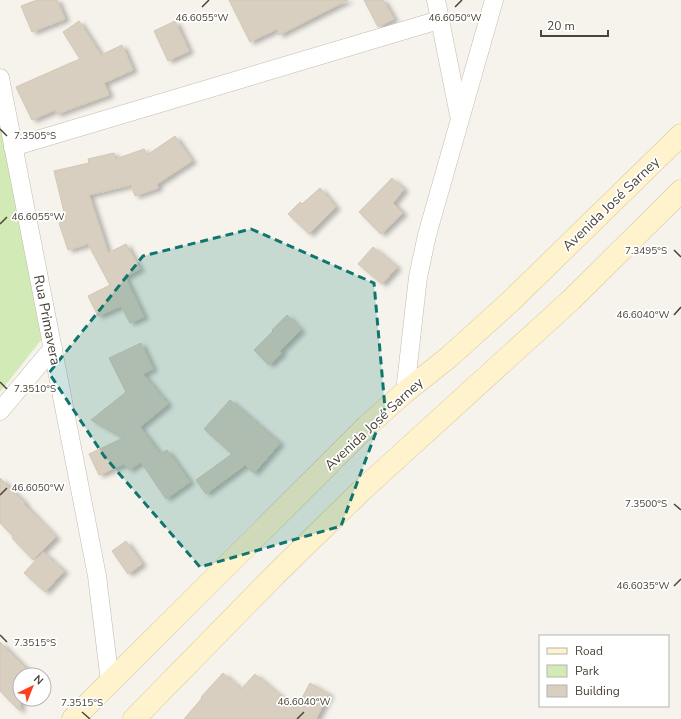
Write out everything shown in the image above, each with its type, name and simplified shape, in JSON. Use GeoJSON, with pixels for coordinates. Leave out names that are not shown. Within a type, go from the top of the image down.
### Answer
{"type":"FeatureCollection","features":[{"type":"Feature","properties":{"kind":"main road","name":"Avenida José Sarney"},"geometry":{"type":"LineString","coordinates":[[73,719],[368,425],[405,392],[449,357],[511,301],[681,136]]}},
{"type":"Feature","properties":{"kind":"main road"},"geometry":{"type":"LineString","coordinates":[[134,719],[275,575],[361,491],[571,300],[681,190]]}},
{"type":"Feature","properties":{"kind":"street"},"geometry":{"type":"LineString","coordinates":[[436,0],[460,118]]}},
{"type":"Feature","properties":{"kind":"street"},"geometry":{"type":"LineString","coordinates":[[405,392],[419,270],[427,235],[494,0]]}},
{"type":"Feature","properties":{"kind":"street"},"geometry":{"type":"LineString","coordinates":[[13,147],[440,20]]}},
{"type":"Feature","properties":{"kind":"street","name":"Rua Primavera"},"geometry":{"type":"LineString","coordinates":[[0,78],[97,576],[110,682]]}},
{"type":"Feature","properties":{"kind":"street"},"geometry":{"type":"LineString","coordinates":[[0,411],[53,348]]}},
{"type":"Feature","properties":{"kind":"highlighted area"},"geometry":{"type":"Polygon","coordinates":[[[251,229],[374,283],[385,408],[341,526],[200,567],[104,456],[49,373],[143,256],[251,229]]]}},
{"type":"Feature","properties":{"kind":"green space"},"geometry":{"type":"Polygon","coordinates":[[[0,77],[49,330],[0,392],[0,77]]]}},
{"type":"Feature","properties":{"kind":"building"},"geometry":{"type":"Polygon","coordinates":[[[37,0],[57,0],[65,19],[32,32],[21,6],[37,0]]]}},
{"type":"Feature","properties":{"kind":"building"},"geometry":{"type":"Polygon","coordinates":[[[229,0],[348,0],[279,35],[277,29],[250,42],[229,0]]]}},
{"type":"Feature","properties":{"kind":"building"},"geometry":{"type":"Polygon","coordinates":[[[364,0],[383,0],[394,19],[378,27],[364,0]]]}},
{"type":"Feature","properties":{"kind":"building"},"geometry":{"type":"Polygon","coordinates":[[[79,21],[101,55],[122,45],[133,70],[104,83],[109,95],[57,114],[55,110],[32,120],[16,87],[80,59],[63,32],[79,21]]]}},
{"type":"Feature","properties":{"kind":"building"},"geometry":{"type":"Polygon","coordinates":[[[175,21],[189,51],[168,61],[154,31],[175,21]]]}},
{"type":"Feature","properties":{"kind":"building"},"geometry":{"type":"Polygon","coordinates":[[[175,136],[192,161],[157,184],[158,188],[135,196],[131,185],[89,195],[108,253],[126,244],[140,269],[125,277],[144,317],[130,323],[121,306],[98,316],[88,296],[110,285],[88,244],[68,250],[59,223],[66,220],[54,171],[89,163],[88,159],[114,153],[116,159],[144,149],[147,155],[175,136]]]}},
{"type":"Feature","properties":{"kind":"building"},"geometry":{"type":"Polygon","coordinates":[[[392,178],[404,189],[393,203],[403,213],[381,234],[359,212],[392,178]]]}},
{"type":"Feature","properties":{"kind":"building"},"geometry":{"type":"Polygon","coordinates":[[[320,188],[336,207],[309,234],[288,214],[300,202],[302,204],[320,188]]]}},
{"type":"Feature","properties":{"kind":"building"},"geometry":{"type":"Polygon","coordinates":[[[373,247],[397,267],[382,284],[358,264],[373,247]]]}},
{"type":"Feature","properties":{"kind":"building"},"geometry":{"type":"Polygon","coordinates":[[[287,315],[301,330],[280,351],[282,353],[269,365],[254,350],[287,315]]]}},
{"type":"Feature","properties":{"kind":"building"},"geometry":{"type":"Polygon","coordinates":[[[141,343],[153,369],[143,374],[168,404],[140,427],[160,454],[167,450],[190,482],[166,499],[141,462],[129,470],[124,464],[99,475],[89,454],[123,438],[91,420],[126,392],[109,358],[141,343]]]}},
{"type":"Feature","properties":{"kind":"building"},"geometry":{"type":"Polygon","coordinates":[[[230,400],[280,443],[254,473],[245,465],[206,494],[196,480],[232,454],[204,429],[230,400]]]}},
{"type":"Feature","properties":{"kind":"building"},"geometry":{"type":"Polygon","coordinates":[[[0,478],[56,537],[33,560],[0,523],[0,478]]]}},
{"type":"Feature","properties":{"kind":"building"},"geometry":{"type":"Polygon","coordinates":[[[126,541],[142,564],[128,574],[112,551],[126,541]]]}},
{"type":"Feature","properties":{"kind":"building"},"geometry":{"type":"Polygon","coordinates":[[[43,552],[64,571],[45,592],[24,573],[43,552]]]}},
{"type":"Feature","properties":{"kind":"building"},"geometry":{"type":"Polygon","coordinates":[[[0,642],[25,667],[12,667],[12,703],[0,691],[0,642]]]}},
{"type":"Feature","properties":{"kind":"building"},"geometry":{"type":"Polygon","coordinates":[[[223,673],[241,689],[255,674],[296,709],[310,683],[329,694],[316,719],[184,719],[202,698],[201,697],[223,673]]]}}]}
